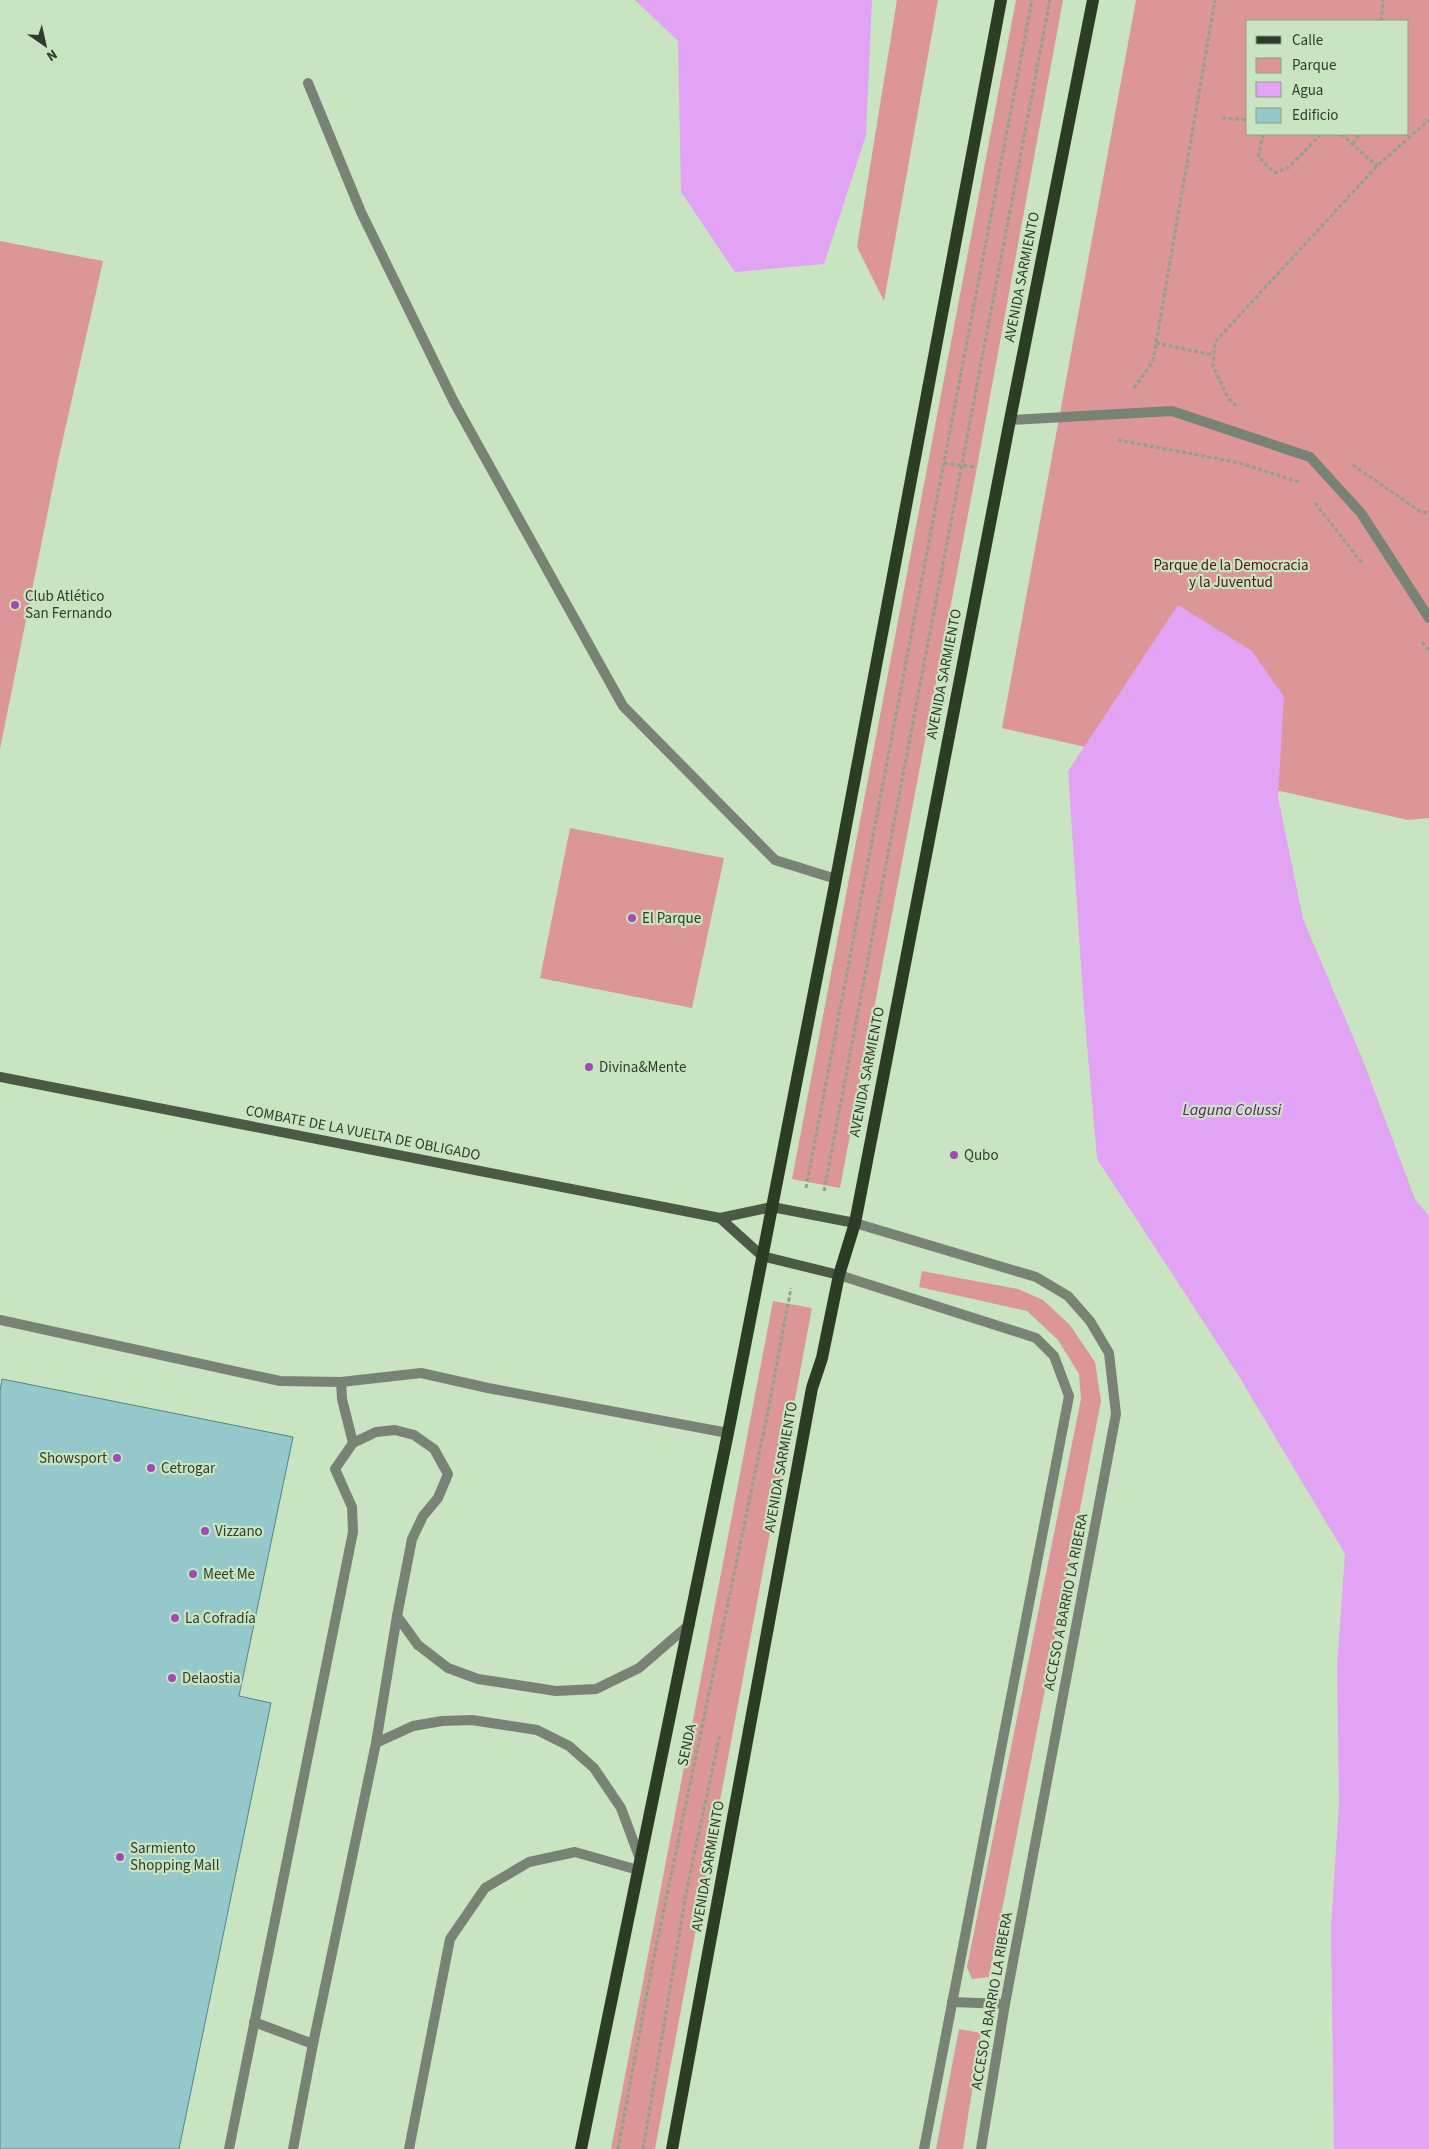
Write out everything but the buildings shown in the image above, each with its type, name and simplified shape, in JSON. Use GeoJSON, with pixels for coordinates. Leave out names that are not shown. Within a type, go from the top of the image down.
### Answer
{"type":"FeatureCollection","features":[{"type":"Feature","properties":{"kind":"main road"},"geometry":{"type":"LineString","coordinates":[[581,2149],[728,1433],[836,879],[1001,0]]}},
{"type":"Feature","properties":{"kind":"main road","name":"AVENIDA SARMIENTO"},"geometry":{"type":"LineString","coordinates":[[672,2149],[812,1388],[822,1358],[839,1275],[855,1223],[1000,469],[1093,0]]}},
{"type":"Feature","properties":{"kind":"main road","name":"COMBATE DE LA VUELTA DE OBLIGADO"},"geometry":{"type":"LineString","coordinates":[[0,1077],[720,1218],[772,1207],[855,1223]]}},
{"type":"Feature","properties":{"kind":"main road"},"geometry":{"type":"LineString","coordinates":[[720,1218],[762,1256],[839,1275]]}},
{"type":"Feature","properties":{"kind":"street"},"geometry":{"type":"LineString","coordinates":[[308,83],[361,212],[454,402],[623,706],[775,860],[836,879]]}},
{"type":"Feature","properties":{"kind":"street"},"geometry":{"type":"LineString","coordinates":[[1010,420],[1172,411],[1310,457],[1361,513],[1429,618]]}},
{"type":"Feature","properties":{"kind":"street","name":"ACCESO A BARRIO LA RIBERA"},"geometry":{"type":"LineString","coordinates":[[855,1223],[1036,1277],[1068,1296],[1090,1321],[1109,1353],[1116,1414],[1005,2004],[981,2149]]}},
{"type":"Feature","properties":{"kind":"street"},"geometry":{"type":"LineString","coordinates":[[839,1275],[1036,1338],[1054,1356],[1069,1396],[924,2149]]}},
{"type":"Feature","properties":{"kind":"street"},"geometry":{"type":"LineString","coordinates":[[0,1320],[280,1381],[341,1382],[421,1373],[488,1388],[728,1433]]}},
{"type":"Feature","properties":{"kind":"street"},"geometry":{"type":"LineString","coordinates":[[341,1382],[342,1399],[352,1443]]}},
{"type":"Feature","properties":{"kind":"street"},"geometry":{"type":"LineString","coordinates":[[229,2149],[353,1532],[352,1507],[335,1468],[352,1443],[376,1432],[395,1430],[414,1434],[434,1449],[448,1474],[438,1498],[423,1516],[412,1539],[376,1743],[293,2149]]}},
{"type":"Feature","properties":{"kind":"street"},"geometry":{"type":"LineString","coordinates":[[397,1616],[418,1645],[448,1668],[478,1679],[556,1690],[596,1689],[639,1668],[690,1624]]}},
{"type":"Feature","properties":{"kind":"street"},"geometry":{"type":"LineString","coordinates":[[376,1743],[413,1726],[442,1721],[472,1720],[537,1730],[568,1746],[594,1768],[621,1808],[639,1864],[575,1852],[529,1862],[485,1888],[450,1940],[409,2149]]}},
{"type":"Feature","properties":{"kind":"street"},"geometry":{"type":"LineString","coordinates":[[952,2002],[1005,2004]]}},
{"type":"Feature","properties":{"kind":"street"},"geometry":{"type":"LineString","coordinates":[[254,2022],[313,2044]]}},
{"type":"Feature","properties":{"kind":"path"},"geometry":{"type":"LineString","coordinates":[[803,1214],[1032,0]]}},
{"type":"Feature","properties":{"kind":"path"},"geometry":{"type":"LineString","coordinates":[[824,1191],[1050,0]]}},
{"type":"Feature","properties":{"kind":"path"},"geometry":{"type":"LineString","coordinates":[[1127,389],[1134,388],[1153,361],[1215,0]]}},
{"type":"Feature","properties":{"kind":"path"},"geometry":{"type":"LineString","coordinates":[[1381,20],[1383,0]]}},
{"type":"Feature","properties":{"kind":"path"},"geometry":{"type":"LineString","coordinates":[[1222,118],[1246,120]]}},
{"type":"Feature","properties":{"kind":"path"},"geometry":{"type":"LineString","coordinates":[[1240,409],[1228,398],[1213,366],[1215,342],[1377,166],[1429,120]]}},
{"type":"Feature","properties":{"kind":"path"},"geometry":{"type":"LineString","coordinates":[[1263,135],[1258,156],[1275,172],[1289,167],[1320,135]]}},
{"type":"Feature","properties":{"kind":"path"},"geometry":{"type":"LineString","coordinates":[[1342,135],[1377,166]]}},
{"type":"Feature","properties":{"kind":"path"},"geometry":{"type":"LineString","coordinates":[[1352,144],[1358,135]]}},
{"type":"Feature","properties":{"kind":"path"},"geometry":{"type":"LineString","coordinates":[[1156,343],[1213,355]]}},
{"type":"Feature","properties":{"kind":"path"},"geometry":{"type":"LineString","coordinates":[[1099,415],[1095,436],[1240,463],[1300,483]]}},
{"type":"Feature","properties":{"kind":"path"},"geometry":{"type":"LineString","coordinates":[[914,461],[1000,469]]}},
{"type":"Feature","properties":{"kind":"path"},"geometry":{"type":"LineString","coordinates":[[1349,462],[1421,512],[1429,512]]}},
{"type":"Feature","properties":{"kind":"path"},"geometry":{"type":"LineString","coordinates":[[1312,498],[1364,567]]}},
{"type":"Feature","properties":{"kind":"path"},"geometry":{"type":"LineString","coordinates":[[1417,636],[1429,651]]}},
{"type":"Feature","properties":{"kind":"path","name":"SENDA"},"geometry":{"type":"LineString","coordinates":[[618,2149],[651,1971],[768,1411],[796,1263]]}},
{"type":"Feature","properties":{"kind":"green space"},"geometry":{"type":"Polygon","coordinates":[[[897,0],[938,0],[884,301],[857,247],[897,0]]]}},
{"type":"Feature","properties":{"kind":"green space"},"geometry":{"type":"Polygon","coordinates":[[[1016,0],[1063,0],[977,467],[840,1188],[792,1179],[1016,0]]]}},
{"type":"Feature","properties":{"kind":"green space","name":"Parque de la Democracia y la Juventud"},"geometry":{"type":"Polygon","coordinates":[[[1136,0],[1429,0],[1429,818],[1408,820],[1002,728],[1136,0]]]}},
{"type":"Feature","properties":{"kind":"green space","name":"Club Atlético San Fernando"},"geometry":{"type":"Polygon","coordinates":[[[0,241],[103,261],[58,461],[0,749],[0,241]]]}},
{"type":"Feature","properties":{"kind":"green space","name":"El Parque"},"geometry":{"type":"Polygon","coordinates":[[[570,828],[724,858],[692,1008],[540,978],[570,828]]]}},
{"type":"Feature","properties":{"kind":"green space"},"geometry":{"type":"Polygon","coordinates":[[[922,1271],[1018,1289],[1043,1300],[1070,1325],[1095,1362],[1101,1401],[989,1977],[972,1979],[967,1967],[1081,1399],[1079,1374],[1058,1340],[1027,1311],[919,1287],[922,1271]]]}},
{"type":"Feature","properties":{"kind":"green space"},"geometry":{"type":"Polygon","coordinates":[[[773,1301],[812,1308],[655,2149],[611,2149],[773,1301]]]}},
{"type":"Feature","properties":{"kind":"green space"},"geometry":{"type":"Polygon","coordinates":[[[959,2029],[981,2033],[963,2149],[936,2149],[959,2029]]]}},
{"type":"Feature","properties":{"kind":"water"},"geometry":{"type":"Polygon","coordinates":[[[635,0],[872,0],[866,135],[824,264],[735,272],[681,192],[678,41],[635,0]]]}},
{"type":"Feature","properties":{"kind":"water","name":"Laguna Colussi"},"geometry":{"type":"Polygon","coordinates":[[[1178,605],[1252,651],[1284,697],[1278,797],[1303,919],[1362,1058],[1415,1199],[1429,1216],[1429,2149],[1334,2149],[1331,1928],[1339,1803],[1337,1665],[1345,1554],[1237,1373],[1097,1159],[1084,1010],[1068,771],[1178,605]]]}},
{"type":"Feature","properties":{"kind":"place","name":"Club Atlético San Fernando"},"geometry":{"type":"Point","coordinates":[15,605]}},
{"type":"Feature","properties":{"kind":"place","name":"El Parque"},"geometry":{"type":"Point","coordinates":[632,918]}},
{"type":"Feature","properties":{"kind":"place","name":"Divina&Mente"},"geometry":{"type":"Point","coordinates":[589,1067]}},
{"type":"Feature","properties":{"kind":"place","name":"Qubo"},"geometry":{"type":"Point","coordinates":[954,1155]}},
{"type":"Feature","properties":{"kind":"place","name":"Showsport"},"geometry":{"type":"Point","coordinates":[117,1458]}},
{"type":"Feature","properties":{"kind":"place","name":"Cetrogar"},"geometry":{"type":"Point","coordinates":[151,1468]}},
{"type":"Feature","properties":{"kind":"place","name":"Vizzano"},"geometry":{"type":"Point","coordinates":[205,1531]}},
{"type":"Feature","properties":{"kind":"place","name":"Meet Me"},"geometry":{"type":"Point","coordinates":[193,1574]}},
{"type":"Feature","properties":{"kind":"place","name":"La Cofradía"},"geometry":{"type":"Point","coordinates":[175,1618]}},
{"type":"Feature","properties":{"kind":"place","name":"Delaostia"},"geometry":{"type":"Point","coordinates":[172,1678]}},
{"type":"Feature","properties":{"kind":"place","name":"Sarmiento Shopping Mall"},"geometry":{"type":"Point","coordinates":[120,1857]}}]}
